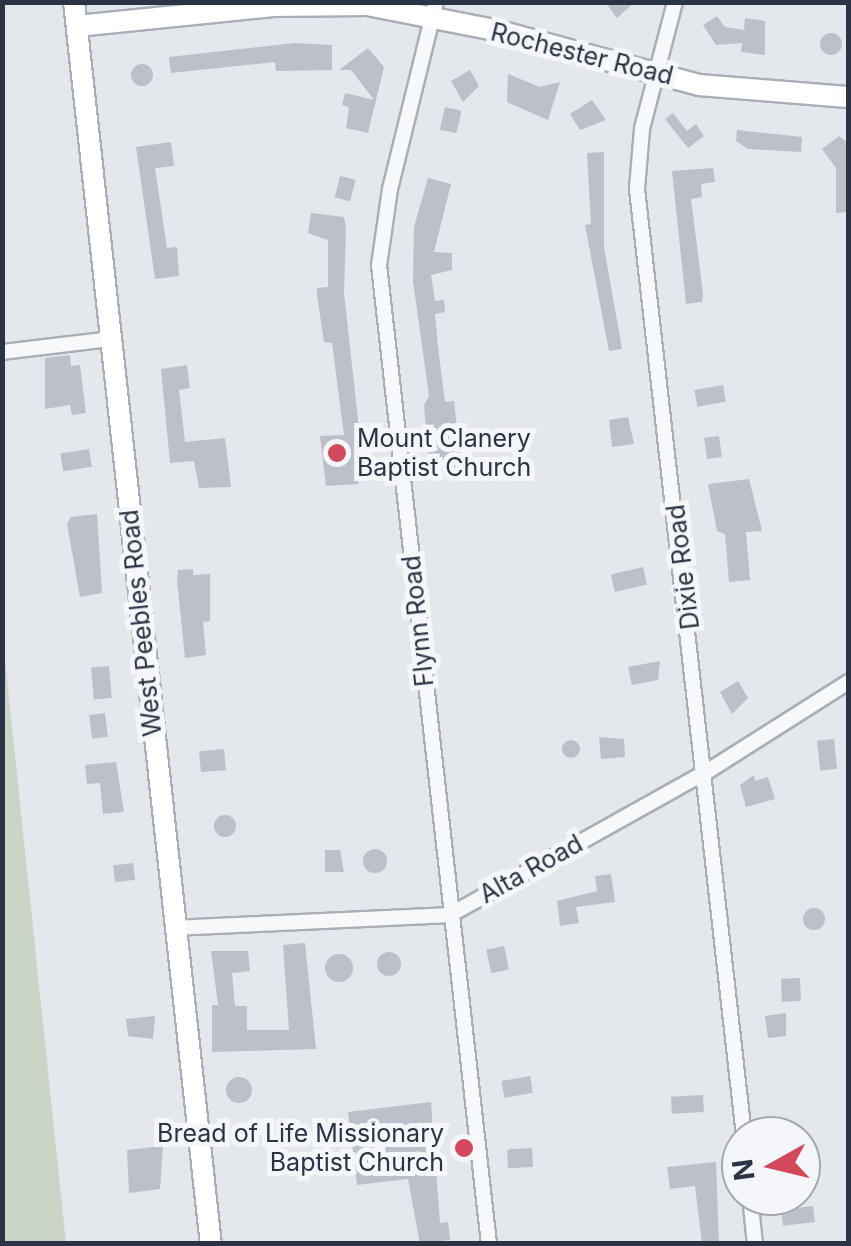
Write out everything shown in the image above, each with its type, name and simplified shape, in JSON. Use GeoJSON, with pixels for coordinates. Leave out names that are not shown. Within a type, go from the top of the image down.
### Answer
{"type":"FeatureCollection","features":[{"type":"Feature","properties":{"kind":"main road","name":"West Peebles Road"},"geometry":{"type":"LineString","coordinates":[[74,2],[211,1244]]}},
{"type":"Feature","properties":{"kind":"main road","name":"Rochester Road"},"geometry":{"type":"LineString","coordinates":[[77,26],[328,3],[434,10],[658,73],[753,94],[848,96]]}},
{"type":"Feature","properties":{"kind":"street","name":"Dixie Road"},"geometry":{"type":"LineString","coordinates":[[676,2],[642,129],[637,188],[708,771],[742,1116]]}},
{"type":"Feature","properties":{"kind":"street","name":"Flynn Road"},"geometry":{"type":"LineString","coordinates":[[434,10],[378,266],[489,1244]]}},
{"type":"Feature","properties":{"kind":"street"},"geometry":{"type":"LineString","coordinates":[[2,352],[111,339]]}},
{"type":"Feature","properties":{"kind":"street","name":"Alta Road"},"geometry":{"type":"LineString","coordinates":[[174,928],[450,915],[708,771],[848,682]]}},
{"type":"Feature","properties":{"kind":"street"},"geometry":{"type":"LineString","coordinates":[[752,1216],[755,1244]]}},
{"type":"Feature","properties":{"kind":"green space"},"geometry":{"type":"Polygon","coordinates":[[[3,641],[66,1243],[3,1243],[3,641]]]}},
{"type":"Feature","properties":{"kind":"building"},"geometry":{"type":"Polygon","coordinates":[[[605,2],[635,2],[617,18],[605,2]]]}},
{"type":"Feature","properties":{"kind":"building"},"geometry":{"type":"Polygon","coordinates":[[[717,16],[725,27],[744,30],[745,18],[765,21],[765,55],[741,52],[742,43],[716,45],[703,25],[717,16]]]}},
{"type":"Feature","properties":{"kind":"building"},"geometry":{"type":"Polygon","coordinates":[[[831,33],[839,36],[839,52],[831,55],[823,52],[820,44],[823,36],[831,33]]]}},
{"type":"Feature","properties":{"kind":"building"},"geometry":{"type":"Polygon","coordinates":[[[295,43],[332,45],[332,70],[276,71],[275,62],[171,73],[169,57],[295,43]]]}},
{"type":"Feature","properties":{"kind":"building"},"geometry":{"type":"Polygon","coordinates":[[[368,48],[384,67],[368,133],[346,128],[349,107],[342,105],[345,93],[374,100],[351,70],[339,70],[368,48]]]}},
{"type":"Feature","properties":{"kind":"building"},"geometry":{"type":"Polygon","coordinates":[[[142,64],[150,67],[150,83],[142,86],[134,83],[131,75],[134,67],[142,64]]]}},
{"type":"Feature","properties":{"kind":"building"},"geometry":{"type":"Polygon","coordinates":[[[470,70],[479,86],[463,102],[451,81],[470,70]]]}},
{"type":"Feature","properties":{"kind":"building"},"geometry":{"type":"Polygon","coordinates":[[[508,74],[540,87],[560,82],[548,120],[507,102],[508,74]]]}},
{"type":"Feature","properties":{"kind":"building"},"geometry":{"type":"Polygon","coordinates":[[[592,100],[606,120],[580,130],[570,114],[592,100]]]}},
{"type":"Feature","properties":{"kind":"building"},"geometry":{"type":"Polygon","coordinates":[[[445,107],[462,111],[456,133],[440,129],[445,107]]]}},
{"type":"Feature","properties":{"kind":"building"},"geometry":{"type":"Polygon","coordinates":[[[673,113],[687,131],[696,124],[704,136],[688,148],[665,119],[673,113]]]}},
{"type":"Feature","properties":{"kind":"building"},"geometry":{"type":"Polygon","coordinates":[[[737,130],[802,137],[801,152],[748,149],[736,141],[737,130]]]}},
{"type":"Feature","properties":{"kind":"building"},"geometry":{"type":"Polygon","coordinates":[[[839,136],[848,143],[848,212],[836,213],[836,168],[822,149],[839,136]]]}},
{"type":"Feature","properties":{"kind":"building"},"geometry":{"type":"Polygon","coordinates":[[[171,142],[174,166],[155,168],[167,248],[177,247],[179,276],[155,279],[136,147],[171,142]]]}},
{"type":"Feature","properties":{"kind":"building"},"geometry":{"type":"Polygon","coordinates":[[[604,152],[604,247],[622,349],[609,351],[585,225],[591,224],[587,153],[604,152]]]}},
{"type":"Feature","properties":{"kind":"building"},"geometry":{"type":"Polygon","coordinates":[[[713,168],[715,182],[701,184],[702,197],[691,199],[703,294],[702,302],[686,304],[672,171],[713,168]]]}},
{"type":"Feature","properties":{"kind":"building"},"geometry":{"type":"Polygon","coordinates":[[[340,176],[356,180],[350,201],[335,197],[340,176]]]}},
{"type":"Feature","properties":{"kind":"building"},"geometry":{"type":"Polygon","coordinates":[[[428,178],[451,184],[434,252],[452,253],[452,270],[431,275],[435,301],[444,300],[445,312],[435,314],[438,347],[445,402],[454,401],[462,470],[430,474],[424,405],[429,396],[413,281],[414,227],[428,178]]]}},
{"type":"Feature","properties":{"kind":"building"},"geometry":{"type":"Polygon","coordinates":[[[311,213],[344,217],[346,228],[344,293],[360,438],[358,484],[326,486],[320,436],[344,435],[332,343],[324,342],[317,295],[317,288],[328,287],[328,240],[308,233],[311,213]]]}},
{"type":"Feature","properties":{"kind":"building"},"geometry":{"type":"Polygon","coordinates":[[[70,355],[71,366],[80,365],[86,413],[72,415],[70,405],[45,409],[45,358],[70,355]]]}},
{"type":"Feature","properties":{"kind":"building"},"geometry":{"type":"Polygon","coordinates":[[[187,365],[190,388],[179,390],[185,442],[225,438],[231,487],[199,488],[194,461],[170,463],[161,369],[187,365]]]}},
{"type":"Feature","properties":{"kind":"building"},"geometry":{"type":"Polygon","coordinates":[[[723,385],[726,402],[697,407],[694,390],[723,385]]]}},
{"type":"Feature","properties":{"kind":"building"},"geometry":{"type":"Polygon","coordinates":[[[628,417],[634,444],[612,447],[609,420],[628,417]]]}},
{"type":"Feature","properties":{"kind":"building"},"geometry":{"type":"Polygon","coordinates":[[[719,436],[722,457],[707,459],[704,438],[719,436]]]}},
{"type":"Feature","properties":{"kind":"building"},"geometry":{"type":"Polygon","coordinates":[[[89,449],[92,467],[63,471],[60,454],[89,449]]]}},
{"type":"Feature","properties":{"kind":"building"},"geometry":{"type":"Polygon","coordinates":[[[749,479],[762,531],[746,532],[750,580],[729,582],[725,534],[717,531],[708,484],[749,479]]]}},
{"type":"Feature","properties":{"kind":"building"},"geometry":{"type":"Polygon","coordinates":[[[97,514],[102,593],[80,597],[67,524],[71,517],[97,514]]]}},
{"type":"Feature","properties":{"kind":"building"},"geometry":{"type":"Polygon","coordinates":[[[643,567],[647,585],[615,592],[611,574],[643,567]]]}},
{"type":"Feature","properties":{"kind":"building"},"geometry":{"type":"Polygon","coordinates":[[[193,569],[193,575],[210,574],[210,621],[203,622],[206,655],[185,658],[177,580],[178,570],[193,569]]]}},
{"type":"Feature","properties":{"kind":"building"},"geometry":{"type":"Polygon","coordinates":[[[660,661],[658,680],[632,685],[628,667],[660,661]]]}},
{"type":"Feature","properties":{"kind":"building"},"geometry":{"type":"Polygon","coordinates":[[[109,666],[112,698],[94,699],[91,668],[109,666]]]}},
{"type":"Feature","properties":{"kind":"building"},"geometry":{"type":"Polygon","coordinates":[[[738,681],[748,698],[732,714],[720,692],[738,681]]]}},
{"type":"Feature","properties":{"kind":"building"},"geometry":{"type":"Polygon","coordinates":[[[105,713],[108,737],[92,739],[89,715],[105,713]]]}},
{"type":"Feature","properties":{"kind":"building"},"geometry":{"type":"Polygon","coordinates":[[[599,737],[624,739],[625,757],[601,759],[599,737]]]}},
{"type":"Feature","properties":{"kind":"building"},"geometry":{"type":"Polygon","coordinates":[[[834,739],[837,769],[820,771],[817,741],[834,739]]]}},
{"type":"Feature","properties":{"kind":"building"},"geometry":{"type":"Polygon","coordinates":[[[571,740],[580,749],[571,758],[562,749],[571,740]]]}},
{"type":"Feature","properties":{"kind":"building"},"geometry":{"type":"Polygon","coordinates":[[[224,749],[226,770],[201,772],[199,751],[224,749]]]}},
{"type":"Feature","properties":{"kind":"building"},"geometry":{"type":"Polygon","coordinates":[[[116,762],[124,812],[103,814],[100,783],[87,784],[85,765],[116,762]]]}},
{"type":"Feature","properties":{"kind":"building"},"geometry":{"type":"Polygon","coordinates":[[[754,775],[755,781],[768,777],[775,799],[746,807],[740,785],[754,775]]]}},
{"type":"Feature","properties":{"kind":"building"},"geometry":{"type":"Polygon","coordinates":[[[225,815],[233,818],[233,834],[225,837],[217,834],[214,826],[217,818],[225,815]]]}},
{"type":"Feature","properties":{"kind":"building"},"geometry":{"type":"Polygon","coordinates":[[[375,849],[387,861],[375,873],[363,861],[375,849]]]}},
{"type":"Feature","properties":{"kind":"building"},"geometry":{"type":"Polygon","coordinates":[[[325,850],[340,850],[344,872],[325,872],[325,850]]]}},
{"type":"Feature","properties":{"kind":"building"},"geometry":{"type":"Polygon","coordinates":[[[133,863],[135,880],[115,882],[113,865],[133,863]]]}},
{"type":"Feature","properties":{"kind":"building"},"geometry":{"type":"Polygon","coordinates":[[[611,874],[615,902],[576,907],[579,923],[560,926],[557,901],[597,891],[595,876],[611,874]]]}},
{"type":"Feature","properties":{"kind":"building"},"geometry":{"type":"Polygon","coordinates":[[[814,908],[822,911],[822,927],[814,930],[806,927],[803,919],[806,911],[814,908]]]}},
{"type":"Feature","properties":{"kind":"building"},"geometry":{"type":"Polygon","coordinates":[[[305,943],[316,1049],[212,1052],[212,1005],[218,1005],[211,951],[248,951],[250,971],[232,973],[235,1006],[247,1006],[247,1030],[289,1030],[283,945],[305,943]]]}},
{"type":"Feature","properties":{"kind":"building"},"geometry":{"type":"Polygon","coordinates":[[[504,946],[509,969],[491,973],[486,950],[504,946]]]}},
{"type":"Feature","properties":{"kind":"building"},"geometry":{"type":"Polygon","coordinates":[[[389,952],[398,955],[398,973],[389,976],[380,973],[377,964],[380,955],[389,952]]]}},
{"type":"Feature","properties":{"kind":"building"},"geometry":{"type":"Polygon","coordinates":[[[339,954],[349,958],[353,968],[349,978],[339,982],[329,978],[325,968],[329,958],[339,954]]]}},
{"type":"Feature","properties":{"kind":"building"},"geometry":{"type":"Polygon","coordinates":[[[800,978],[801,1001],[782,1002],[781,979],[800,978]]]}},
{"type":"Feature","properties":{"kind":"building"},"geometry":{"type":"Polygon","coordinates":[[[786,1013],[786,1036],[768,1038],[765,1016],[786,1013]]]}},
{"type":"Feature","properties":{"kind":"building"},"geometry":{"type":"Polygon","coordinates":[[[155,1016],[153,1039],[128,1036],[126,1019],[155,1016]]]}},
{"type":"Feature","properties":{"kind":"building"},"geometry":{"type":"Polygon","coordinates":[[[530,1076],[533,1093],[504,1098],[501,1081],[530,1076]]]}},
{"type":"Feature","properties":{"kind":"building"},"geometry":{"type":"Polygon","coordinates":[[[239,1077],[248,1081],[252,1090],[248,1099],[239,1103],[230,1099],[226,1090],[230,1081],[239,1077]]]}},
{"type":"Feature","properties":{"kind":"building"},"geometry":{"type":"Polygon","coordinates":[[[703,1095],[704,1112],[672,1114],[671,1097],[703,1095]]]}},
{"type":"Feature","properties":{"kind":"building"},"geometry":{"type":"Polygon","coordinates":[[[431,1102],[440,1223],[448,1222],[450,1240],[420,1244],[408,1179],[357,1185],[348,1112],[431,1102]]]}},
{"type":"Feature","properties":{"kind":"building"},"geometry":{"type":"Polygon","coordinates":[[[163,1146],[160,1189],[129,1193],[127,1150],[163,1146]]]}},
{"type":"Feature","properties":{"kind":"building"},"geometry":{"type":"Polygon","coordinates":[[[532,1148],[533,1167],[508,1168],[507,1149],[532,1148]]]}},
{"type":"Feature","properties":{"kind":"building"},"geometry":{"type":"Polygon","coordinates":[[[716,1162],[719,1244],[702,1244],[695,1186],[670,1189],[667,1167],[716,1162]]]}},
{"type":"Feature","properties":{"kind":"building"},"geometry":{"type":"Polygon","coordinates":[[[782,1216],[814,1216],[815,1222],[783,1226],[782,1216]]]}},
{"type":"Feature","properties":{"kind":"place","name":"Mount Clanery Baptist Church"},"geometry":{"type":"Point","coordinates":[337,453]}},
{"type":"Feature","properties":{"kind":"place","name":"Bread of Life Missionary Baptist Church"},"geometry":{"type":"Point","coordinates":[464,1148]}}]}
